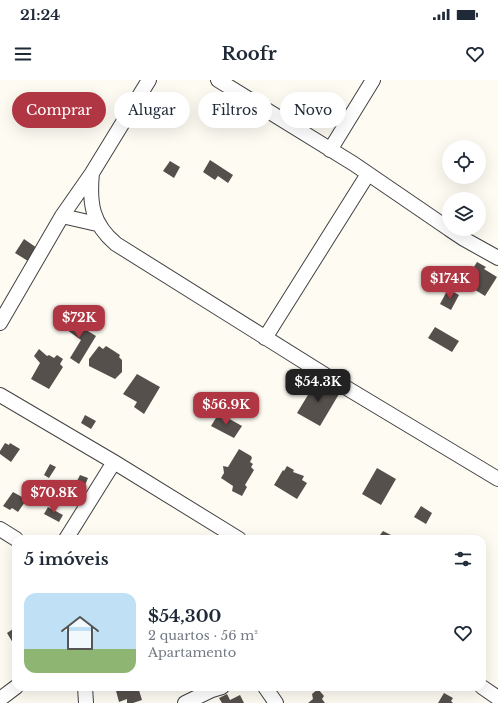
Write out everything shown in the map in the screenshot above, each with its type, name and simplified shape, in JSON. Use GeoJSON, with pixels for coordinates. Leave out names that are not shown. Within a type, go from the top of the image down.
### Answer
{"type":"FeatureCollection","features":[{"type":"Feature","properties":{"kind":"street"},"geometry":{"type":"LineString","coordinates":[[0,323],[62,216],[92,173],[149,80]]}},
{"type":"Feature","properties":{"kind":"street"},"geometry":{"type":"LineString","coordinates":[[218,80],[368,174],[442,224]]}},
{"type":"Feature","properties":{"kind":"street"},"geometry":{"type":"LineString","coordinates":[[330,150],[373,80]]}},
{"type":"Feature","properties":{"kind":"street"},"geometry":{"type":"LineString","coordinates":[[92,173],[91,200],[97,224],[106,236],[116,244],[265,338],[498,479]]}},
{"type":"Feature","properties":{"kind":"street"},"geometry":{"type":"LineString","coordinates":[[265,338],[368,174]]}},
{"type":"Feature","properties":{"kind":"street"},"geometry":{"type":"LineString","coordinates":[[62,216],[97,224]]}},
{"type":"Feature","properties":{"kind":"street"},"geometry":{"type":"LineString","coordinates":[[460,236],[498,258]]}},
{"type":"Feature","properties":{"kind":"street"},"geometry":{"type":"LineString","coordinates":[[0,395],[114,462],[233,535]]}},
{"type":"Feature","properties":{"kind":"street"},"geometry":{"type":"LineString","coordinates":[[68,535],[114,462]]}},
{"type":"Feature","properties":{"kind":"street"},"geometry":{"type":"LineString","coordinates":[[0,529],[12,536]]}},
{"type":"Feature","properties":{"kind":"street"},"geometry":{"type":"LineString","coordinates":[[0,698],[12,690]]}},
{"type":"Feature","properties":{"kind":"street"},"geometry":{"type":"LineString","coordinates":[[486,690],[498,698]]}},
{"type":"Feature","properties":{"kind":"street"},"geometry":{"type":"LineString","coordinates":[[85,691],[86,703]]}},
{"type":"Feature","properties":{"kind":"street"},"geometry":{"type":"LineString","coordinates":[[185,703],[209,691]]}},
{"type":"Feature","properties":{"kind":"street"},"geometry":{"type":"LineString","coordinates":[[268,691],[276,703]]}},
{"type":"Feature","properties":{"kind":"building"},"geometry":{"type":"Polygon","coordinates":[[[210,160],[233,175],[228,183],[218,176],[215,180],[203,172],[210,160]]]}},
{"type":"Feature","properties":{"kind":"building"},"geometry":{"type":"Polygon","coordinates":[[[170,161],[180,167],[174,178],[163,171],[170,161]]]}},
{"type":"Feature","properties":{"kind":"building"},"geometry":{"type":"Polygon","coordinates":[[[24,239],[37,248],[28,261],[15,253],[24,239]]]}},
{"type":"Feature","properties":{"kind":"building"},"geometry":{"type":"Polygon","coordinates":[[[477,262],[486,267],[484,269],[497,277],[485,296],[464,283],[477,262]]]}},
{"type":"Feature","properties":{"kind":"building"},"geometry":{"type":"Polygon","coordinates":[[[448,289],[459,295],[451,310],[440,304],[448,289]]]}},
{"type":"Feature","properties":{"kind":"building"},"geometry":{"type":"Polygon","coordinates":[[[65,317],[96,336],[79,364],[70,358],[81,340],[60,325],[65,317]]]}},
{"type":"Feature","properties":{"kind":"building"},"geometry":{"type":"Polygon","coordinates":[[[435,327],[459,341],[452,352],[428,338],[435,327]]]}},
{"type":"Feature","properties":{"kind":"building"},"geometry":{"type":"Polygon","coordinates":[[[99,346],[103,349],[106,346],[120,355],[119,357],[122,360],[122,372],[115,379],[89,366],[89,359],[99,346]]]}},
{"type":"Feature","properties":{"kind":"building"},"geometry":{"type":"Polygon","coordinates":[[[39,349],[47,356],[49,355],[54,358],[57,355],[63,359],[60,364],[63,367],[49,389],[31,379],[40,363],[34,356],[39,349]]]}},
{"type":"Feature","properties":{"kind":"building"},"geometry":{"type":"Polygon","coordinates":[[[137,374],[160,387],[144,414],[134,407],[137,402],[123,394],[137,374]]]}},
{"type":"Feature","properties":{"kind":"building"},"geometry":{"type":"Polygon","coordinates":[[[317,380],[339,394],[320,426],[297,413],[317,380]]]}},
{"type":"Feature","properties":{"kind":"building"},"geometry":{"type":"Polygon","coordinates":[[[219,413],[242,426],[234,438],[211,426],[219,413]]]}},
{"type":"Feature","properties":{"kind":"building"},"geometry":{"type":"Polygon","coordinates":[[[85,415],[96,421],[91,429],[81,423],[85,415]]]}},
{"type":"Feature","properties":{"kind":"building"},"geometry":{"type":"Polygon","coordinates":[[[5,443],[9,445],[10,443],[20,449],[11,462],[0,454],[0,451],[5,443]]]}},
{"type":"Feature","properties":{"kind":"building"},"geometry":{"type":"Polygon","coordinates":[[[239,449],[251,456],[252,458],[250,462],[253,464],[251,467],[254,470],[245,485],[247,487],[242,496],[232,491],[233,486],[221,478],[224,473],[223,466],[228,467],[239,449]]]}},
{"type":"Feature","properties":{"kind":"building"},"geometry":{"type":"Polygon","coordinates":[[[50,464],[56,467],[49,478],[44,475],[50,464]]]}},
{"type":"Feature","properties":{"kind":"building"},"geometry":{"type":"Polygon","coordinates":[[[287,466],[294,470],[293,472],[304,476],[302,480],[307,483],[297,499],[274,485],[287,466]]]}},
{"type":"Feature","properties":{"kind":"building"},"geometry":{"type":"Polygon","coordinates":[[[377,468],[396,479],[381,505],[362,494],[377,468]]]}},
{"type":"Feature","properties":{"kind":"building"},"geometry":{"type":"Polygon","coordinates":[[[80,475],[88,478],[83,490],[80,490],[76,496],[71,493],[80,475]]]}},
{"type":"Feature","properties":{"kind":"building"},"geometry":{"type":"Polygon","coordinates":[[[13,492],[27,499],[18,512],[12,508],[10,510],[3,506],[13,492]]]}},
{"type":"Feature","properties":{"kind":"building"},"geometry":{"type":"Polygon","coordinates":[[[421,506],[432,513],[426,524],[414,517],[421,506]]]}},
{"type":"Feature","properties":{"kind":"building"},"geometry":{"type":"Polygon","coordinates":[[[48,507],[63,515],[59,522],[44,514],[48,507]]]}},
{"type":"Feature","properties":{"kind":"building"},"geometry":{"type":"Polygon","coordinates":[[[383,531],[391,535],[380,535],[383,531]]]}},
{"type":"Feature","properties":{"kind":"building"},"geometry":{"type":"Polygon","coordinates":[[[12,630],[12,641],[7,633],[12,630]]]}},
{"type":"Feature","properties":{"kind":"building"},"geometry":{"type":"Polygon","coordinates":[[[116,691],[139,691],[142,700],[127,703],[127,699],[119,702],[116,691]]]}},
{"type":"Feature","properties":{"kind":"building"},"geometry":{"type":"Polygon","coordinates":[[[316,691],[320,691],[324,696],[322,699],[325,703],[308,703],[313,699],[312,694],[316,691]]]}},
{"type":"Feature","properties":{"kind":"building"},"geometry":{"type":"Polygon","coordinates":[[[444,693],[453,698],[451,701],[453,703],[438,703],[444,693]]]}},
{"type":"Feature","properties":{"kind":"building"},"geometry":{"type":"Polygon","coordinates":[[[227,694],[230,700],[240,695],[244,703],[222,703],[219,698],[227,694]]]}}]}
